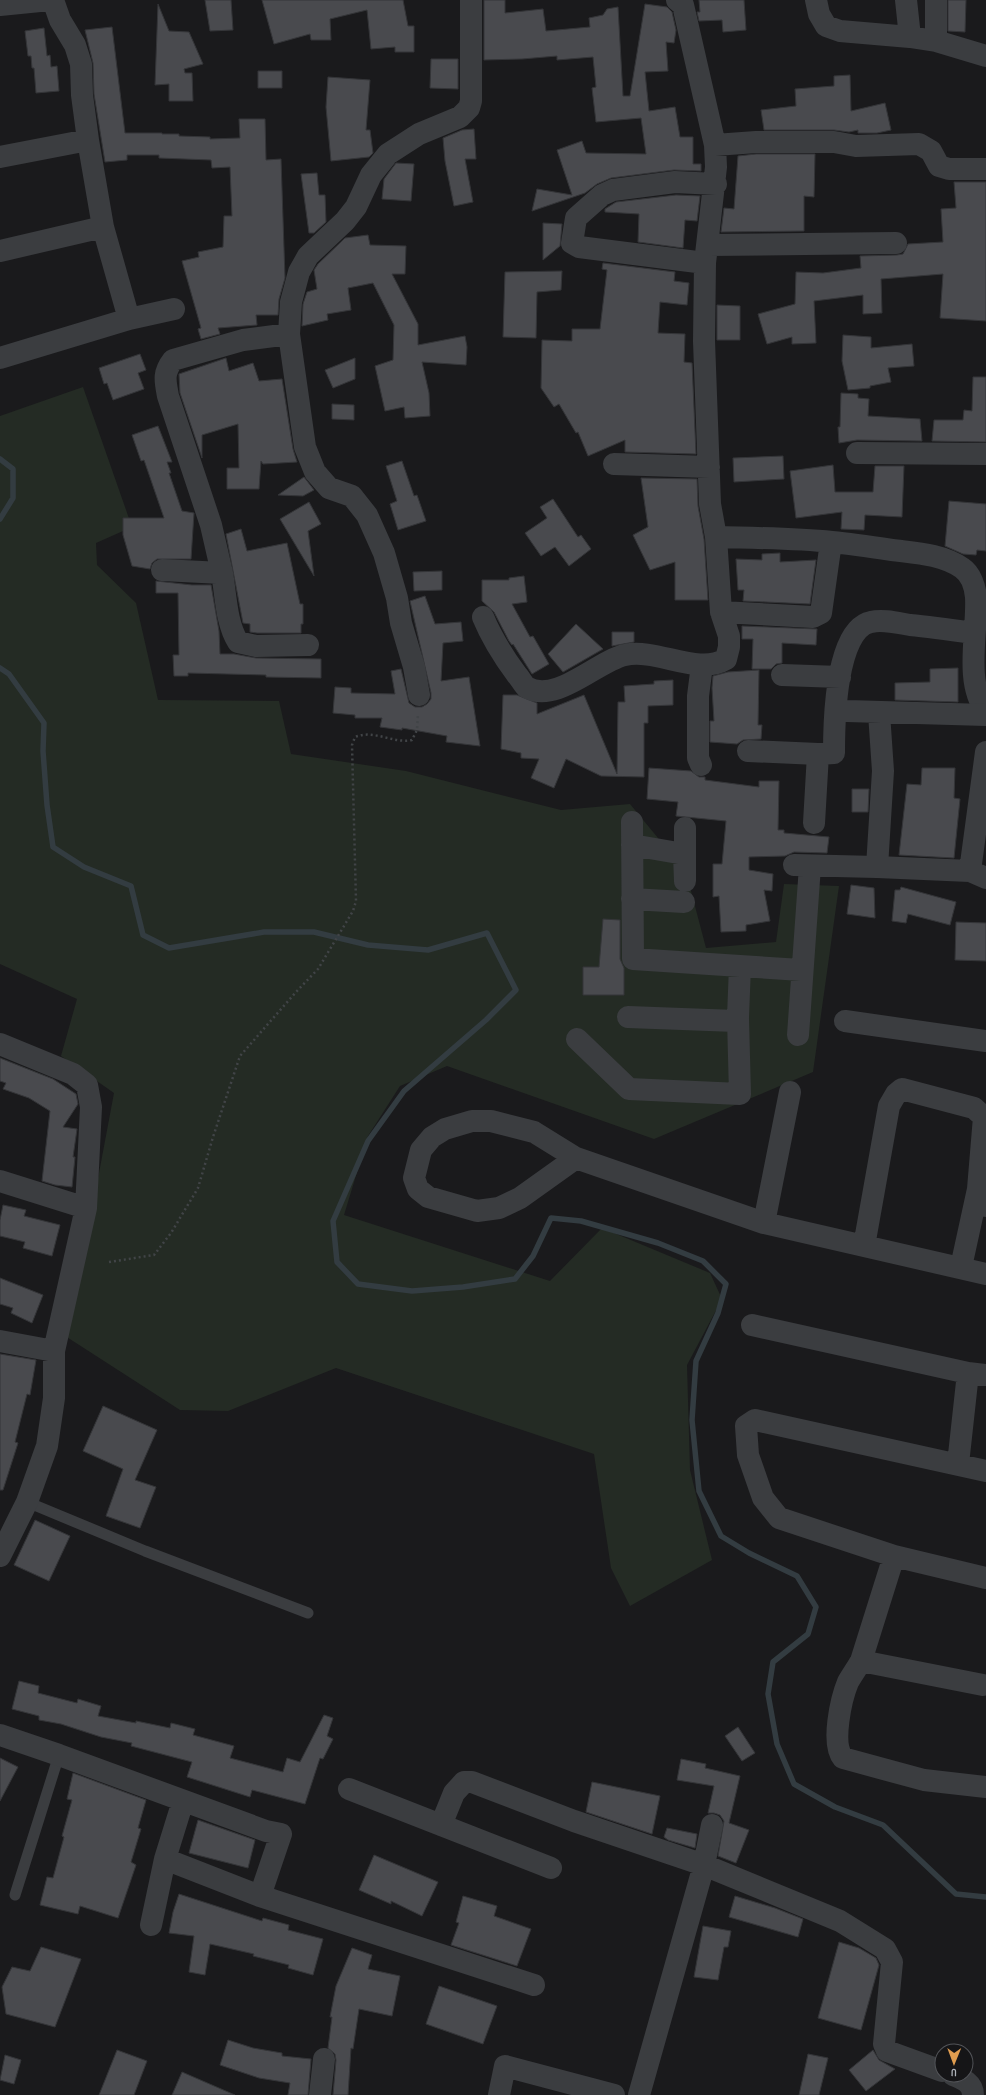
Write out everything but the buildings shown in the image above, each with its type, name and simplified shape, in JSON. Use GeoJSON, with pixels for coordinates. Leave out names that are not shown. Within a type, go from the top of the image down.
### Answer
{"type":"FeatureCollection","features":[{"type":"Feature","properties":{"kind":"street"},"geometry":{"type":"LineString","coordinates":[[0,5],[50,0]]}},
{"type":"Feature","properties":{"kind":"street"},"geometry":{"type":"LineString","coordinates":[[53,0],[60,20],[75,45],[81,64],[82,95],[88,140],[103,228],[129,318]]}},
{"type":"Feature","properties":{"kind":"street"},"geometry":{"type":"LineString","coordinates":[[419,695],[414,667],[384,553],[367,515],[352,496],[329,488],[315,472],[305,447],[289,334],[291,302],[299,272],[308,256],[345,221],[356,207],[371,175],[388,154],[419,134],[460,117],[469,108],[471,101],[471,0]]}},
{"type":"Feature","properties":{"kind":"street"},"geometry":{"type":"LineString","coordinates":[[483,617],[500,653],[526,686],[537,690],[549,690],[563,686],[624,655],[655,654],[702,665],[717,665],[726,659],[729,648],[729,636],[721,612],[716,537],[710,504],[704,341],[707,254],[716,184],[715,145],[683,5],[677,0]]}},
{"type":"Feature","properties":{"kind":"street"},"geometry":{"type":"LineString","coordinates":[[816,0],[819,14],[826,26],[840,31],[910,37],[936,41],[986,56]]}},
{"type":"Feature","properties":{"kind":"street"},"geometry":{"type":"LineString","coordinates":[[906,0],[910,37]]}},
{"type":"Feature","properties":{"kind":"street"},"geometry":{"type":"LineString","coordinates":[[936,0],[936,41]]}},
{"type":"Feature","properties":{"kind":"street"},"geometry":{"type":"LineString","coordinates":[[0,157],[88,140]]}},
{"type":"Feature","properties":{"kind":"street"},"geometry":{"type":"LineString","coordinates":[[715,145],[756,142],[834,142],[863,146],[919,144],[931,151],[939,166],[949,169],[986,169]]}},
{"type":"Feature","properties":{"kind":"street"},"geometry":{"type":"LineString","coordinates":[[716,184],[675,182],[613,190],[602,194],[576,218],[572,243],[579,247],[707,254],[896,243]]}},
{"type":"Feature","properties":{"kind":"street"},"geometry":{"type":"LineString","coordinates":[[0,251],[103,228]]}},
{"type":"Feature","properties":{"kind":"street"},"geometry":{"type":"LineString","coordinates":[[0,358],[129,318],[174,309]]}},
{"type":"Feature","properties":{"kind":"street"},"geometry":{"type":"LineString","coordinates":[[289,334],[243,340],[173,360],[166,368],[165,378],[168,396],[211,525],[222,573],[233,635],[238,642],[256,646],[308,645]]}},
{"type":"Feature","properties":{"kind":"street"},"geometry":{"type":"LineString","coordinates":[[857,453],[986,454]]}},
{"type":"Feature","properties":{"kind":"street"},"geometry":{"type":"LineString","coordinates":[[614,464],[709,467]]}},
{"type":"Feature","properties":{"kind":"street"},"geometry":{"type":"LineString","coordinates":[[716,537],[831,542],[926,555],[948,560],[963,568],[981,598],[973,633],[975,680],[979,701],[986,710]]}},
{"type":"Feature","properties":{"kind":"street"},"geometry":{"type":"LineString","coordinates":[[721,612],[813,617],[821,613],[831,542]]}},
{"type":"Feature","properties":{"kind":"street"},"geometry":{"type":"LineString","coordinates":[[162,570],[222,573]]}},
{"type":"Feature","properties":{"kind":"street"},"geometry":{"type":"LineString","coordinates":[[748,751],[818,754],[834,753],[834,715],[843,657],[853,634],[869,622],[887,622],[973,633]]}},
{"type":"Feature","properties":{"kind":"street"},"geometry":{"type":"LineString","coordinates":[[701,765],[698,758],[698,696],[702,665]]}},
{"type":"Feature","properties":{"kind":"street"},"geometry":{"type":"LineString","coordinates":[[782,675],[840,677]]}},
{"type":"Feature","properties":{"kind":"street"},"geometry":{"type":"LineString","coordinates":[[847,711],[986,715]]}},
{"type":"Feature","properties":{"kind":"street"},"geometry":{"type":"LineString","coordinates":[[877,866],[883,771],[879,713]]}},
{"type":"Feature","properties":{"kind":"street"},"geometry":{"type":"LineString","coordinates":[[798,1035],[801,970],[802,865],[877,866],[978,875],[986,752]]}},
{"type":"Feature","properties":{"kind":"street"},"geometry":{"type":"LineString","coordinates":[[814,822],[818,754]]}},
{"type":"Feature","properties":{"kind":"street"},"geometry":{"type":"LineString","coordinates":[[632,822],[633,960],[801,970]]}},
{"type":"Feature","properties":{"kind":"street"},"geometry":{"type":"LineString","coordinates":[[632,845],[684,854],[685,882],[685,828]]}},
{"type":"Feature","properties":{"kind":"street"},"geometry":{"type":"LineString","coordinates":[[632,899],[684,902]]}},
{"type":"Feature","properties":{"kind":"street"},"geometry":{"type":"LineString","coordinates":[[577,1039],[629,1090],[740,1094],[738,1019],[740,966]]}},
{"type":"Feature","properties":{"kind":"street"},"geometry":{"type":"LineString","coordinates":[[628,1017],[736,1021],[738,1019]]}},
{"type":"Feature","properties":{"kind":"street"},"geometry":{"type":"LineString","coordinates":[[845,1021],[986,1041]]}},
{"type":"Feature","properties":{"kind":"street"},"geometry":{"type":"LineString","coordinates":[[0,1044],[73,1074],[87,1085],[91,1107],[86,1208],[54,1351],[54,1398],[47,1446],[27,1502],[0,1556]]}},
{"type":"Feature","properties":{"kind":"street"},"geometry":{"type":"LineString","coordinates":[[864,1246],[889,1106],[896,1094],[902,1089],[974,1108],[984,1117],[982,1197],[961,1267]]}},
{"type":"Feature","properties":{"kind":"street"},"geometry":{"type":"LineString","coordinates":[[764,1223],[790,1092]]}},
{"type":"Feature","properties":{"kind":"street"},"geometry":{"type":"LineString","coordinates":[[576,1158],[520,1198],[499,1208],[477,1211],[428,1197],[418,1189],[414,1178],[421,1150],[432,1137],[445,1129],[472,1121],[491,1121],[534,1132],[576,1158],[764,1223],[961,1267],[986,1274]]}},
{"type":"Feature","properties":{"kind":"street"},"geometry":{"type":"LineString","coordinates":[[0,1182],[86,1208]]}},
{"type":"Feature","properties":{"kind":"street"},"geometry":{"type":"LineString","coordinates":[[752,1324],[977,1374],[958,1464]]}},
{"type":"Feature","properties":{"kind":"street"},"geometry":{"type":"LineString","coordinates":[[0,1341],[54,1351]]}},
{"type":"Feature","properties":{"kind":"street"},"geometry":{"type":"LineString","coordinates":[[986,1470],[755,1420],[746,1426],[748,1455],[763,1498],[779,1518],[894,1556],[986,1578]]}},
{"type":"Feature","properties":{"kind":"street"},"geometry":{"type":"LineString","coordinates":[[894,1556],[861,1661],[849,1681],[844,1695],[837,1740],[838,1748],[843,1758],[924,1780],[986,1787]]}},
{"type":"Feature","properties":{"kind":"street"},"geometry":{"type":"LineString","coordinates":[[861,1661],[983,1685]]}},
{"type":"Feature","properties":{"kind":"street"},"geometry":{"type":"LineString","coordinates":[[0,1735],[59,1755],[266,1831],[281,1834],[260,1896]]}},
{"type":"Feature","properties":{"kind":"street"},"geometry":{"type":"LineString","coordinates":[[440,1825],[454,1793],[464,1782],[472,1782],[574,1821],[704,1865],[840,1921],[885,1949],[892,1962],[884,2044],[887,2051],[934,2068]]}},
{"type":"Feature","properties":{"kind":"street"},"geometry":{"type":"LineString","coordinates":[[349,1789],[551,1868]]}},
{"type":"Feature","properties":{"kind":"street"},"geometry":{"type":"LineString","coordinates":[[151,1925],[165,1859],[183,1801]]}},
{"type":"Feature","properties":{"kind":"street"},"geometry":{"type":"LineString","coordinates":[[639,2095],[704,1865],[712,1825]]}},
{"type":"Feature","properties":{"kind":"street"},"geometry":{"type":"LineString","coordinates":[[165,1859],[260,1896],[534,1985]]}},
{"type":"Feature","properties":{"kind":"street"},"geometry":{"type":"LineString","coordinates":[[320,2095],[324,2059]]}},
{"type":"Feature","properties":{"kind":"street"},"geometry":{"type":"LineString","coordinates":[[498,2095],[505,2066],[614,2095]]}},
{"type":"Feature","properties":{"kind":"street"},"geometry":{"type":"LineString","coordinates":[[968,2083],[973,2091],[972,2095]]}},
{"type":"Feature","properties":{"kind":"lane"},"geometry":{"type":"LineString","coordinates":[[27,1502],[145,1551],[308,1613]]}},
{"type":"Feature","properties":{"kind":"lane"},"geometry":{"type":"LineString","coordinates":[[15,1895],[59,1755]]}},
{"type":"Feature","properties":{"kind":"path"},"geometry":{"type":"LineString","coordinates":[[109,1262],[154,1255],[171,1233],[198,1188],[240,1056],[275,1015],[318,969],[345,924],[356,901],[352,745],[355,737],[361,734],[407,742],[412,740],[417,730],[419,695]]}},
{"type":"Feature","properties":{"kind":"shaded area"},"geometry":{"type":"Polygon","coordinates":[[[83,387],[132,527],[96,543],[97,565],[136,603],[158,700],[279,701],[291,754],[406,771],[561,810],[630,804],[686,872],[706,948],[776,942],[784,884],[839,886],[813,1072],[654,1139],[447,1066],[400,1086],[368,1136],[344,1215],[550,1281],[602,1228],[710,1273],[722,1299],[687,1365],[690,1470],[712,1560],[630,1606],[611,1568],[594,1454],[336,1368],[228,1411],[180,1410],[59,1332],[84,1253],[114,1093],[61,1056],[77,999],[0,964],[0,416],[83,387]]]}},
{"type":"Feature","properties":{"kind":"waterway"},"geometry":{"type":"LineString","coordinates":[[0,459],[13,469],[13,498],[0,519]]}},
{"type":"Feature","properties":{"kind":"waterway"},"geometry":{"type":"LineString","coordinates":[[0,668],[9,674],[44,723],[43,751],[47,805],[53,847],[84,867],[131,886],[143,935],[169,948],[264,932],[314,932],[368,945],[428,950],[487,933],[516,990],[486,1020],[404,1091],[368,1141],[333,1221],[337,1262],[358,1284],[412,1291],[463,1287],[515,1279],[533,1256],[551,1218],[581,1221],[658,1243],[703,1261],[726,1284],[718,1313],[696,1361],[692,1420],[699,1491],[721,1536],[749,1553],[797,1576],[816,1607],[808,1634],[773,1662],[768,1694],[777,1744],[794,1784],[835,1807],[883,1825],[956,1894],[986,1897]]}}]}
